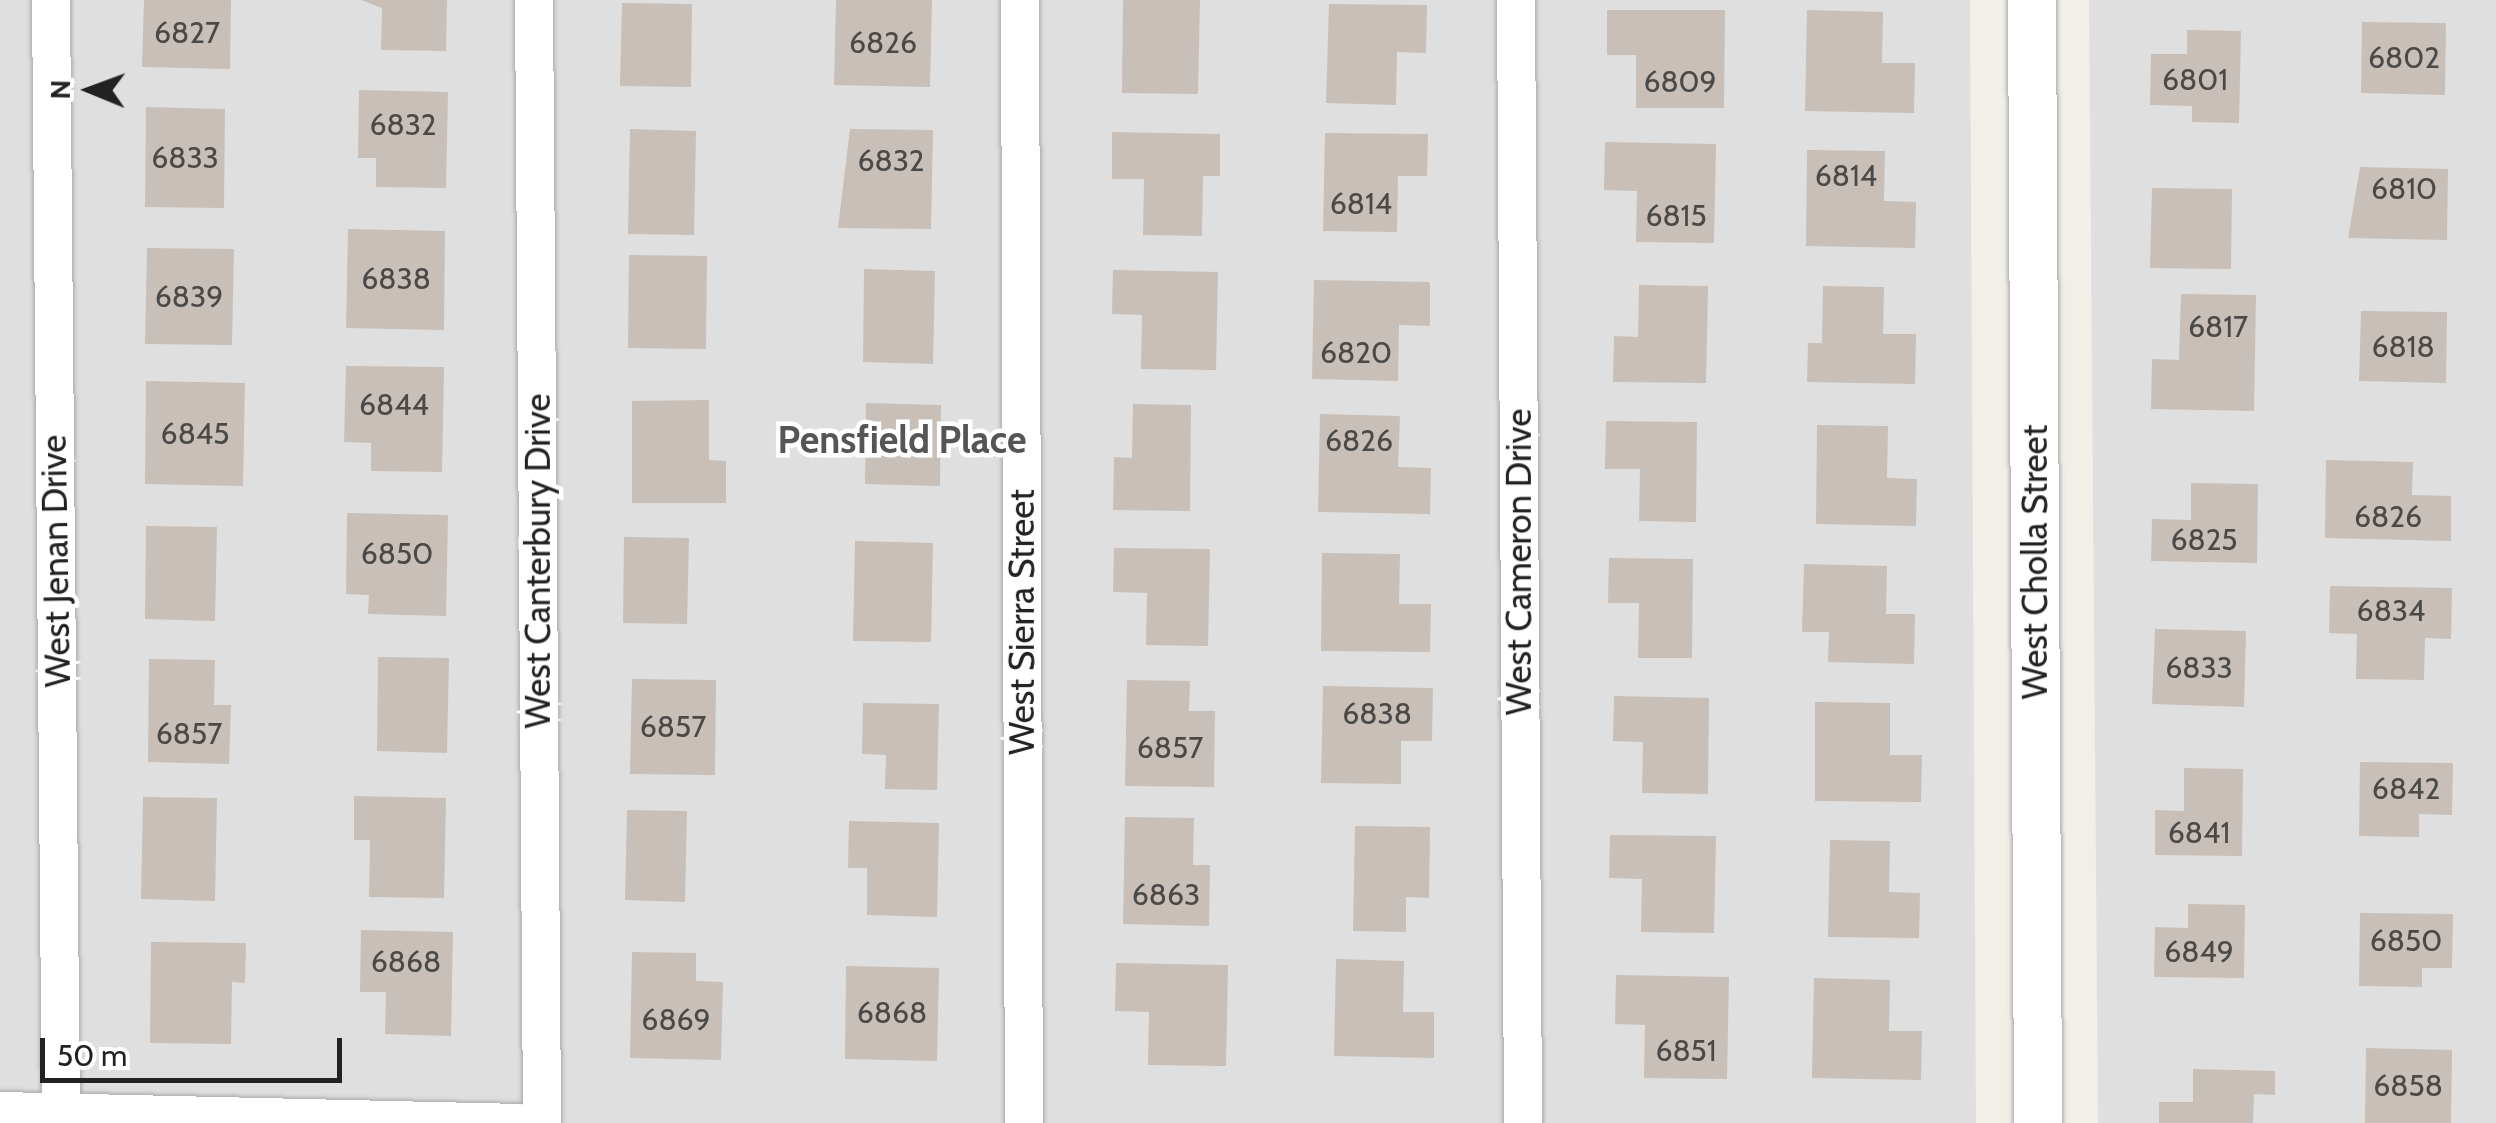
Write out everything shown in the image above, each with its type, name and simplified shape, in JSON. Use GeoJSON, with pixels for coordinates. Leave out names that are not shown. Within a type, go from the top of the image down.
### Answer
{"type":"FeatureCollection","features":[{"type":"Feature","properties":{"kind":"street","name":"West Jenan Drive"},"geometry":{"type":"LineString","coordinates":[[51,0],[61,1118]]}},
{"type":"Feature","properties":{"kind":"street","name":"West Canterbury Drive"},"geometry":{"type":"LineString","coordinates":[[534,0],[542,1123]]}},
{"type":"Feature","properties":{"kind":"street","name":"West Sierra Street"},"geometry":{"type":"LineString","coordinates":[[1020,0],[1024,1123]]}},
{"type":"Feature","properties":{"kind":"street","name":"West Cameron Drive"},"geometry":{"type":"LineString","coordinates":[[1516,0],[1523,1123]]}},
{"type":"Feature","properties":{"kind":"street","name":"West Cholla Street"},"geometry":{"type":"LineString","coordinates":[[2032,0],[2038,1123]]}},
{"type":"Feature","properties":{"kind":"street"},"geometry":{"type":"LineString","coordinates":[[0,1111],[61,1118],[519,1123]]}},
{"type":"Feature","properties":{"kind":"shaded area"},"geometry":{"type":"Polygon","coordinates":[[[0,0],[1970,0],[1976,1123],[0,1123],[0,0]]]}},
{"type":"Feature","properties":{"kind":"shaded area"},"geometry":{"type":"Polygon","coordinates":[[[2089,0],[2496,0],[2496,1123],[2098,1123],[2089,0]]]}},
{"type":"Feature","properties":{"kind":"building"},"geometry":{"type":"Polygon","coordinates":[[[144,0],[231,0],[230,69],[142,67],[144,0]]]}},
{"type":"Feature","properties":{"kind":"building"},"geometry":{"type":"Polygon","coordinates":[[[361,0],[447,0],[446,51],[381,50],[382,8],[361,0]]]}},
{"type":"Feature","properties":{"kind":"building"},"geometry":{"type":"Polygon","coordinates":[[[836,0],[932,0],[930,87],[834,85],[836,0]]]}},
{"type":"Feature","properties":{"kind":"building"},"geometry":{"type":"Polygon","coordinates":[[[1123,0],[1200,0],[1198,94],[1122,93],[1123,0]]]}},
{"type":"Feature","properties":{"kind":"building"},"geometry":{"type":"Polygon","coordinates":[[[622,3],[692,4],[691,87],[620,86],[622,3]]]}},
{"type":"Feature","properties":{"kind":"building"},"geometry":{"type":"Polygon","coordinates":[[[1329,4],[1427,5],[1426,53],[1397,52],[1396,105],[1326,103],[1329,4]]]}},
{"type":"Feature","properties":{"kind":"building"},"geometry":{"type":"Polygon","coordinates":[[[1607,10],[1725,10],[1724,108],[1636,108],[1636,55],[1607,55],[1607,10]]]}},
{"type":"Feature","properties":{"kind":"building"},"geometry":{"type":"Polygon","coordinates":[[[1807,10],[1883,12],[1882,63],[1915,63],[1914,113],[1805,111],[1807,10]]]}},
{"type":"Feature","properties":{"kind":"building"},"geometry":{"type":"Polygon","coordinates":[[[2362,22],[2446,23],[2445,95],[2361,93],[2362,22]]]}},
{"type":"Feature","properties":{"kind":"building"},"geometry":{"type":"Polygon","coordinates":[[[2187,30],[2241,31],[2239,123],[2192,122],[2192,106],[2150,105],[2151,54],[2187,54],[2187,30]]]}},
{"type":"Feature","properties":{"kind":"building"},"geometry":{"type":"Polygon","coordinates":[[[359,90],[448,92],[446,188],[376,187],[376,158],[358,158],[359,90]]]}},
{"type":"Feature","properties":{"kind":"building"},"geometry":{"type":"Polygon","coordinates":[[[146,107],[225,109],[224,208],[145,207],[146,107]]]}},
{"type":"Feature","properties":{"kind":"building"},"geometry":{"type":"Polygon","coordinates":[[[630,129],[696,131],[694,235],[628,234],[630,129]]]}},
{"type":"Feature","properties":{"kind":"building"},"geometry":{"type":"Polygon","coordinates":[[[850,129],[933,130],[931,229],[838,228],[850,129]]]}},
{"type":"Feature","properties":{"kind":"building"},"geometry":{"type":"Polygon","coordinates":[[[1112,132],[1220,134],[1220,176],[1203,176],[1202,236],[1143,235],[1144,179],[1112,179],[1112,132]]]}},
{"type":"Feature","properties":{"kind":"building"},"geometry":{"type":"Polygon","coordinates":[[[1325,133],[1428,134],[1427,176],[1398,176],[1397,232],[1323,231],[1325,133]]]}},
{"type":"Feature","properties":{"kind":"building"},"geometry":{"type":"Polygon","coordinates":[[[1605,142],[1716,144],[1714,243],[1636,242],[1637,191],[1604,190],[1605,142]]]}},
{"type":"Feature","properties":{"kind":"building"},"geometry":{"type":"Polygon","coordinates":[[[1807,150],[1885,151],[1884,201],[1916,202],[1915,248],[1806,246],[1807,150]]]}},
{"type":"Feature","properties":{"kind":"building"},"geometry":{"type":"Polygon","coordinates":[[[2360,167],[2448,169],[2447,240],[2348,238],[2360,167]]]}},
{"type":"Feature","properties":{"kind":"building"},"geometry":{"type":"Polygon","coordinates":[[[2152,188],[2232,189],[2231,269],[2150,268],[2152,188]]]}},
{"type":"Feature","properties":{"kind":"building"},"geometry":{"type":"Polygon","coordinates":[[[348,229],[445,231],[444,330],[346,328],[348,229]]]}},
{"type":"Feature","properties":{"kind":"building"},"geometry":{"type":"Polygon","coordinates":[[[147,248],[234,249],[232,345],[145,344],[147,248]]]}},
{"type":"Feature","properties":{"kind":"building"},"geometry":{"type":"Polygon","coordinates":[[[629,255],[707,256],[706,349],[628,348],[629,255]]]}},
{"type":"Feature","properties":{"kind":"building"},"geometry":{"type":"Polygon","coordinates":[[[864,269],[935,271],[933,364],[863,362],[864,269]]]}},
{"type":"Feature","properties":{"kind":"building"},"geometry":{"type":"Polygon","coordinates":[[[1113,270],[1218,272],[1216,370],[1141,369],[1142,315],[1112,314],[1113,270]]]}},
{"type":"Feature","properties":{"kind":"building"},"geometry":{"type":"Polygon","coordinates":[[[1314,280],[1430,282],[1430,326],[1399,325],[1398,381],[1312,379],[1314,280]]]}},
{"type":"Feature","properties":{"kind":"building"},"geometry":{"type":"Polygon","coordinates":[[[1639,285],[1708,286],[1706,383],[1613,382],[1614,336],[1638,337],[1639,285]]]}},
{"type":"Feature","properties":{"kind":"building"},"geometry":{"type":"Polygon","coordinates":[[[1823,286],[1884,287],[1883,334],[1916,334],[1915,384],[1807,382],[1808,343],[1822,343],[1823,286]]]}},
{"type":"Feature","properties":{"kind":"building"},"geometry":{"type":"Polygon","coordinates":[[[2181,294],[2256,295],[2254,411],[2151,409],[2152,359],[2179,360],[2181,294]]]}},
{"type":"Feature","properties":{"kind":"building"},"geometry":{"type":"Polygon","coordinates":[[[2361,311],[2447,312],[2446,383],[2359,381],[2361,311]]]}},
{"type":"Feature","properties":{"kind":"building"},"geometry":{"type":"Polygon","coordinates":[[[346,366],[444,367],[442,472],[371,471],[371,443],[344,442],[346,366]]]}},
{"type":"Feature","properties":{"kind":"building"},"geometry":{"type":"Polygon","coordinates":[[[146,381],[245,383],[243,486],[145,484],[146,381]]]}},
{"type":"Feature","properties":{"kind":"building"},"geometry":{"type":"Polygon","coordinates":[[[709,400],[709,460],[726,461],[726,503],[632,503],[632,401],[709,400]]]}},
{"type":"Feature","properties":{"kind":"building"},"geometry":{"type":"Polygon","coordinates":[[[866,403],[941,405],[940,486],[865,484],[866,403]]]}},
{"type":"Feature","properties":{"kind":"building"},"geometry":{"type":"Polygon","coordinates":[[[1133,404],[1191,405],[1190,511],[1113,510],[1114,457],[1132,458],[1133,404]]]}},
{"type":"Feature","properties":{"kind":"building"},"geometry":{"type":"Polygon","coordinates":[[[1320,414],[1400,416],[1398,467],[1431,468],[1430,514],[1318,512],[1320,414]]]}},
{"type":"Feature","properties":{"kind":"building"},"geometry":{"type":"Polygon","coordinates":[[[1606,421],[1697,422],[1696,522],[1639,521],[1640,469],[1605,469],[1606,421]]]}},
{"type":"Feature","properties":{"kind":"building"},"geometry":{"type":"Polygon","coordinates":[[[1817,425],[1888,426],[1887,478],[1917,479],[1916,526],[1816,524],[1817,425]]]}},
{"type":"Feature","properties":{"kind":"building"},"geometry":{"type":"Polygon","coordinates":[[[2326,460],[2413,462],[2412,495],[2451,496],[2451,541],[2325,538],[2326,460]]]}},
{"type":"Feature","properties":{"kind":"building"},"geometry":{"type":"Polygon","coordinates":[[[2191,483],[2258,484],[2257,563],[2151,561],[2152,519],[2191,520],[2191,483]]]}},
{"type":"Feature","properties":{"kind":"building"},"geometry":{"type":"Polygon","coordinates":[[[347,513],[448,515],[446,616],[368,614],[369,595],[346,594],[347,513]]]}},
{"type":"Feature","properties":{"kind":"building"},"geometry":{"type":"Polygon","coordinates":[[[146,526],[217,527],[215,621],[145,619],[146,526]]]}},
{"type":"Feature","properties":{"kind":"building"},"geometry":{"type":"Polygon","coordinates":[[[624,537],[689,538],[687,624],[623,623],[624,537]]]}},
{"type":"Feature","properties":{"kind":"building"},"geometry":{"type":"Polygon","coordinates":[[[855,541],[933,543],[931,642],[853,641],[855,541]]]}},
{"type":"Feature","properties":{"kind":"building"},"geometry":{"type":"Polygon","coordinates":[[[1114,548],[1210,549],[1208,646],[1146,645],[1147,593],[1113,592],[1114,548]]]}},
{"type":"Feature","properties":{"kind":"building"},"geometry":{"type":"Polygon","coordinates":[[[1322,553],[1400,554],[1399,604],[1431,604],[1430,652],[1321,651],[1322,553]]]}},
{"type":"Feature","properties":{"kind":"building"},"geometry":{"type":"Polygon","coordinates":[[[1609,558],[1693,559],[1692,658],[1638,658],[1639,603],[1608,603],[1609,558]]]}},
{"type":"Feature","properties":{"kind":"building"},"geometry":{"type":"Polygon","coordinates":[[[1804,564],[1887,566],[1886,614],[1915,614],[1914,664],[1828,662],[1829,632],[1802,632],[1804,564]]]}},
{"type":"Feature","properties":{"kind":"building"},"geometry":{"type":"Polygon","coordinates":[[[2330,586],[2452,588],[2451,639],[2425,638],[2424,680],[2356,679],[2357,634],[2329,633],[2330,586]]]}},
{"type":"Feature","properties":{"kind":"building"},"geometry":{"type":"Polygon","coordinates":[[[2155,629],[2246,631],[2244,707],[2152,704],[2155,629]]]}},
{"type":"Feature","properties":{"kind":"building"},"geometry":{"type":"Polygon","coordinates":[[[378,657],[449,658],[447,753],[377,751],[378,657]]]}},
{"type":"Feature","properties":{"kind":"building"},"geometry":{"type":"Polygon","coordinates":[[[149,659],[215,660],[214,705],[231,705],[229,764],[148,762],[149,659]]]}},
{"type":"Feature","properties":{"kind":"building"},"geometry":{"type":"Polygon","coordinates":[[[632,679],[716,680],[715,775],[630,774],[632,679]]]}},
{"type":"Feature","properties":{"kind":"building"},"geometry":{"type":"Polygon","coordinates":[[[1127,680],[1190,681],[1189,711],[1215,711],[1214,787],[1125,786],[1127,680]]]}},
{"type":"Feature","properties":{"kind":"building"},"geometry":{"type":"Polygon","coordinates":[[[1323,686],[1433,688],[1432,741],[1401,741],[1401,784],[1321,783],[1323,686]]]}},
{"type":"Feature","properties":{"kind":"building"},"geometry":{"type":"Polygon","coordinates":[[[1614,696],[1709,698],[1708,794],[1642,793],[1643,742],[1613,741],[1614,696]]]}},
{"type":"Feature","properties":{"kind":"building"},"geometry":{"type":"Polygon","coordinates":[[[1815,702],[1890,703],[1890,755],[1922,755],[1921,802],[1815,801],[1815,702]]]}},
{"type":"Feature","properties":{"kind":"building"},"geometry":{"type":"Polygon","coordinates":[[[863,703],[939,704],[937,790],[885,789],[886,755],[862,754],[863,703]]]}},
{"type":"Feature","properties":{"kind":"building"},"geometry":{"type":"Polygon","coordinates":[[[2360,762],[2453,763],[2452,815],[2419,814],[2419,837],[2359,836],[2360,762]]]}},
{"type":"Feature","properties":{"kind":"building"},"geometry":{"type":"Polygon","coordinates":[[[2184,768],[2243,769],[2242,856],[2155,855],[2155,810],[2184,811],[2184,768]]]}},
{"type":"Feature","properties":{"kind":"building"},"geometry":{"type":"Polygon","coordinates":[[[354,796],[446,798],[444,898],[369,897],[370,840],[354,840],[354,796]]]}},
{"type":"Feature","properties":{"kind":"building"},"geometry":{"type":"Polygon","coordinates":[[[143,797],[217,798],[215,901],[141,899],[143,797]]]}},
{"type":"Feature","properties":{"kind":"building"},"geometry":{"type":"Polygon","coordinates":[[[627,810],[687,811],[685,902],[625,900],[627,810]]]}},
{"type":"Feature","properties":{"kind":"building"},"geometry":{"type":"Polygon","coordinates":[[[1125,817],[1194,818],[1193,865],[1210,865],[1209,926],[1123,924],[1125,817]]]}},
{"type":"Feature","properties":{"kind":"building"},"geometry":{"type":"Polygon","coordinates":[[[849,821],[939,823],[937,917],[867,915],[867,868],[848,868],[849,821]]]}},
{"type":"Feature","properties":{"kind":"building"},"geometry":{"type":"Polygon","coordinates":[[[1355,826],[1430,827],[1429,898],[1406,897],[1406,932],[1353,931],[1355,826]]]}},
{"type":"Feature","properties":{"kind":"building"},"geometry":{"type":"Polygon","coordinates":[[[1610,835],[1716,836],[1714,933],[1641,932],[1642,879],[1609,878],[1610,835]]]}},
{"type":"Feature","properties":{"kind":"building"},"geometry":{"type":"Polygon","coordinates":[[[1830,840],[1890,841],[1889,892],[1920,893],[1919,938],[1828,937],[1830,840]]]}},
{"type":"Feature","properties":{"kind":"building"},"geometry":{"type":"Polygon","coordinates":[[[2188,904],[2245,905],[2244,978],[2154,977],[2155,927],[2188,928],[2188,904]]]}},
{"type":"Feature","properties":{"kind":"building"},"geometry":{"type":"Polygon","coordinates":[[[2360,913],[2453,914],[2452,968],[2422,968],[2422,987],[2359,986],[2360,913]]]}},
{"type":"Feature","properties":{"kind":"building"},"geometry":{"type":"Polygon","coordinates":[[[361,930],[453,932],[451,1036],[385,1034],[386,992],[360,992],[361,930]]]}},
{"type":"Feature","properties":{"kind":"building"},"geometry":{"type":"Polygon","coordinates":[[[151,942],[246,943],[245,983],[232,982],[231,1044],[150,1043],[151,942]]]}},
{"type":"Feature","properties":{"kind":"building"},"geometry":{"type":"Polygon","coordinates":[[[632,952],[696,953],[696,981],[723,982],[721,1060],[630,1058],[632,952]]]}},
{"type":"Feature","properties":{"kind":"building"},"geometry":{"type":"Polygon","coordinates":[[[1336,959],[1404,961],[1403,1012],[1434,1012],[1434,1058],[1334,1056],[1336,959]]]}},
{"type":"Feature","properties":{"kind":"building"},"geometry":{"type":"Polygon","coordinates":[[[1116,963],[1228,965],[1226,1066],[1148,1065],[1149,1012],[1115,1011],[1116,963]]]}},
{"type":"Feature","properties":{"kind":"building"},"geometry":{"type":"Polygon","coordinates":[[[846,966],[939,968],[937,1061],[845,1059],[846,966]]]}},
{"type":"Feature","properties":{"kind":"building"},"geometry":{"type":"Polygon","coordinates":[[[1616,975],[1729,977],[1727,1079],[1644,1078],[1645,1025],[1615,1024],[1616,975]]]}},
{"type":"Feature","properties":{"kind":"building"},"geometry":{"type":"Polygon","coordinates":[[[1814,978],[1890,980],[1889,1031],[1922,1031],[1921,1080],[1812,1078],[1814,978]]]}},
{"type":"Feature","properties":{"kind":"building"},"geometry":{"type":"Polygon","coordinates":[[[2366,1048],[2452,1050],[2451,1123],[2365,1123],[2366,1048]]]}},
{"type":"Feature","properties":{"kind":"building"},"geometry":{"type":"Polygon","coordinates":[[[2193,1069],[2275,1071],[2275,1095],[2254,1094],[2253,1123],[2159,1123],[2159,1102],[2193,1102],[2193,1069]]]}},
{"type":"Feature","properties":{"kind":"district","name":"Pensfield Place"},"geometry":{"type":"Point","coordinates":[902,440]}}]}
